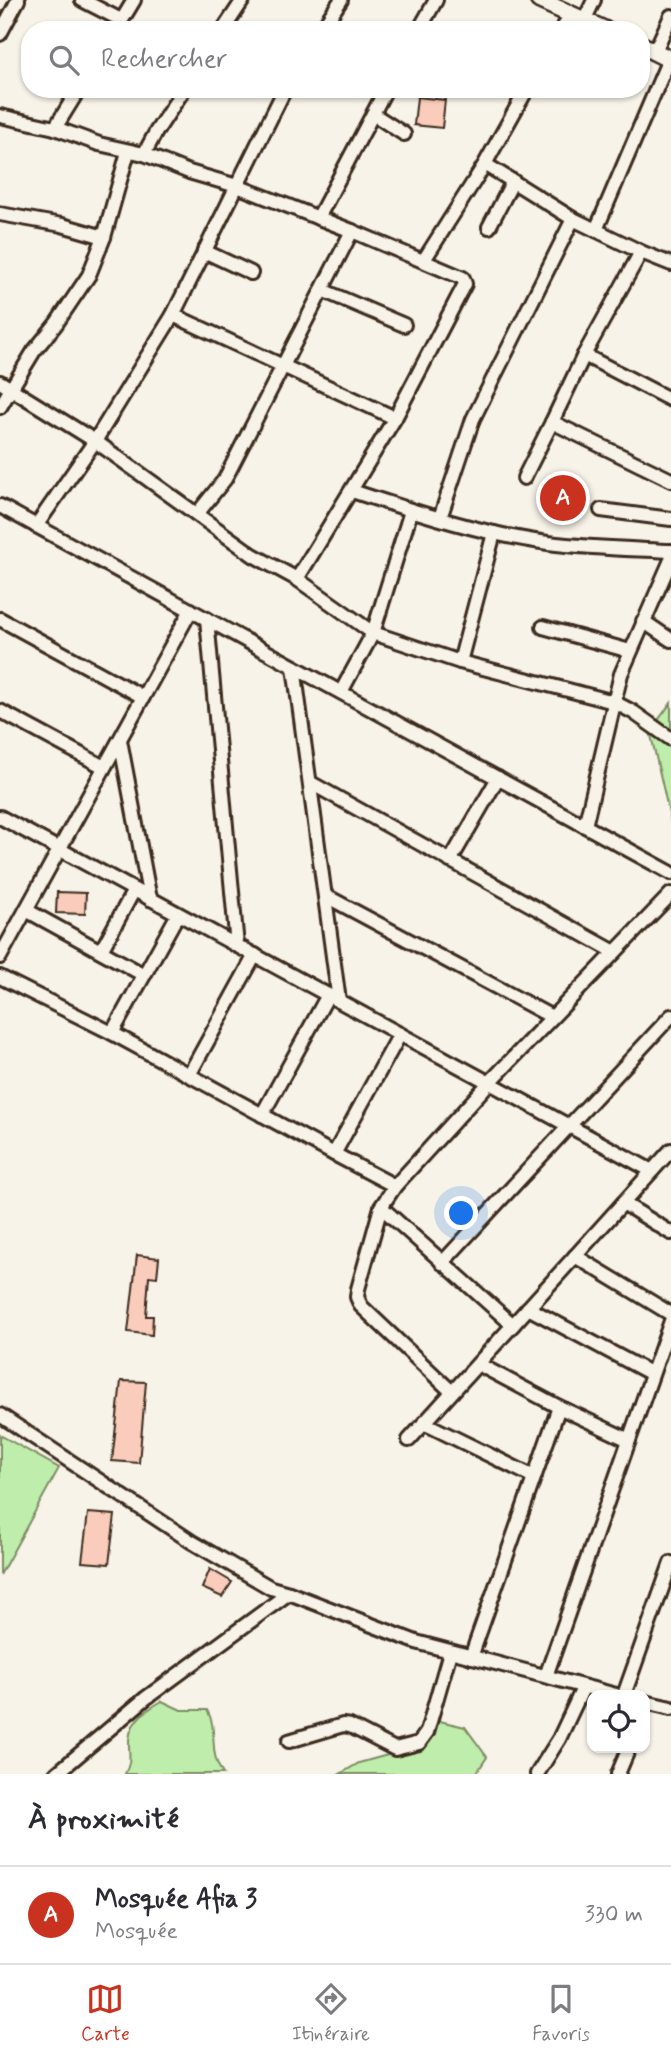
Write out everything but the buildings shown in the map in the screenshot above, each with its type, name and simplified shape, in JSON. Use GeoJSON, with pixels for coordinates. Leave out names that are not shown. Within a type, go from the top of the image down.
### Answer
{"type":"FeatureCollection","features":[{"type":"Feature","properties":{"kind":"street"},"geometry":{"type":"LineString","coordinates":[[0,34],[18,0]]}},
{"type":"Feature","properties":{"kind":"street"},"geometry":{"type":"LineString","coordinates":[[82,0],[112,21]]}},
{"type":"Feature","properties":{"kind":"street"},"geometry":{"type":"LineString","coordinates":[[121,21],[134,0]]}},
{"type":"Feature","properties":{"kind":"street"},"geometry":{"type":"LineString","coordinates":[[229,21],[243,0]]}},
{"type":"Feature","properties":{"kind":"street"},"geometry":{"type":"LineString","coordinates":[[327,21],[341,0]]}},
{"type":"Feature","properties":{"kind":"street"},"geometry":{"type":"LineString","coordinates":[[424,21],[436,0]]}},
{"type":"Feature","properties":{"kind":"street"},"geometry":{"type":"LineString","coordinates":[[539,0],[585,21]]}},
{"type":"Feature","properties":{"kind":"street"},"geometry":{"type":"LineString","coordinates":[[574,21],[594,0]]}},
{"type":"Feature","properties":{"kind":"street"},"geometry":{"type":"LineString","coordinates":[[650,79],[671,16]]}},
{"type":"Feature","properties":{"kind":"street"},"geometry":{"type":"LineString","coordinates":[[55,128],[73,98]]}},
{"type":"Feature","properties":{"kind":"street"},"geometry":{"type":"LineString","coordinates":[[144,155],[178,98]]}},
{"type":"Feature","properties":{"kind":"street"},"geometry":{"type":"LineString","coordinates":[[36,526],[95,441],[173,315],[281,98]]}},
{"type":"Feature","properties":{"kind":"street"},"geometry":{"type":"LineString","coordinates":[[318,218],[381,98]]}},
{"type":"Feature","properties":{"kind":"street"},"geometry":{"type":"LineString","coordinates":[[424,260],[485,164],[522,98]]}},
{"type":"Feature","properties":{"kind":"street"},"geometry":{"type":"LineString","coordinates":[[596,230],[643,98]]}},
{"type":"Feature","properties":{"kind":"street"},"geometry":{"type":"LineString","coordinates":[[373,114],[404,134]]}},
{"type":"Feature","properties":{"kind":"street"},"geometry":{"type":"LineString","coordinates":[[0,116],[55,128],[237,186],[463,278],[466,284],[395,418],[297,579]]}},
{"type":"Feature","properties":{"kind":"street"},"geometry":{"type":"LineString","coordinates":[[0,407],[5,386],[56,324],[89,275],[104,237],[128,152]]}},
{"type":"Feature","properties":{"kind":"street"},"geometry":{"type":"LineString","coordinates":[[485,164],[573,219],[641,252],[671,263]]}},
{"type":"Feature","properties":{"kind":"street"},"geometry":{"type":"LineString","coordinates":[[489,227],[513,181]]}},
{"type":"Feature","properties":{"kind":"street"},"geometry":{"type":"LineString","coordinates":[[0,214],[62,225],[104,237]]}},
{"type":"Feature","properties":{"kind":"street"},"geometry":{"type":"LineString","coordinates":[[440,518],[473,419],[573,219]]}},
{"type":"Feature","properties":{"kind":"street"},"geometry":{"type":"LineString","coordinates":[[197,514],[225,479],[352,231]]}},
{"type":"Feature","properties":{"kind":"street"},"geometry":{"type":"LineString","coordinates":[[204,251],[251,273]]}},
{"type":"Feature","properties":{"kind":"street"},"geometry":{"type":"LineString","coordinates":[[524,478],[584,355],[641,252]]}},
{"type":"Feature","properties":{"kind":"street"},"geometry":{"type":"LineString","coordinates":[[322,290],[404,325]]}},
{"type":"Feature","properties":{"kind":"street"},"geometry":{"type":"LineString","coordinates":[[173,315],[395,418]]}},
{"type":"Feature","properties":{"kind":"street"},"geometry":{"type":"LineString","coordinates":[[584,355],[671,400]]}},
{"type":"Feature","properties":{"kind":"street"},"geometry":{"type":"LineString","coordinates":[[5,386],[95,441],[253,555],[297,579],[373,633],[460,662],[614,702],[671,739]]}},
{"type":"Feature","properties":{"kind":"street"},"geometry":{"type":"LineString","coordinates":[[552,422],[671,480]]}},
{"type":"Feature","properties":{"kind":"street"},"geometry":{"type":"LineString","coordinates":[[352,491],[411,511],[494,533],[545,543],[671,551]]}},
{"type":"Feature","properties":{"kind":"street"},"geometry":{"type":"LineString","coordinates":[[0,506],[671,873]]}},
{"type":"Feature","properties":{"kind":"street"},"geometry":{"type":"LineString","coordinates":[[601,510],[671,519]]}},
{"type":"Feature","properties":{"kind":"street"},"geometry":{"type":"LineString","coordinates":[[341,692],[373,633],[411,511]]}},
{"type":"Feature","properties":{"kind":"street"},"geometry":{"type":"LineString","coordinates":[[460,662],[494,533]]}},
{"type":"Feature","properties":{"kind":"street"},"geometry":{"type":"LineString","coordinates":[[585,825],[614,702],[630,651],[671,560]]}},
{"type":"Feature","properties":{"kind":"street"},"geometry":{"type":"LineString","coordinates":[[0,957],[191,610]]}},
{"type":"Feature","properties":{"kind":"street"},"geometry":{"type":"LineString","coordinates":[[0,619],[143,696]]}},
{"type":"Feature","properties":{"kind":"street"},"geometry":{"type":"LineString","coordinates":[[207,619],[237,946]]}},
{"type":"Feature","properties":{"kind":"street"},"geometry":{"type":"LineString","coordinates":[[643,621],[671,640]]}},
{"type":"Feature","properties":{"kind":"street"},"geometry":{"type":"LineString","coordinates":[[542,627],[630,651]]}},
{"type":"Feature","properties":{"kind":"street"},"geometry":{"type":"LineString","coordinates":[[262,1115],[333,998],[326,896],[295,667]]}},
{"type":"Feature","properties":{"kind":"street"},"geometry":{"type":"LineString","coordinates":[[0,710],[104,767]]}},
{"type":"Feature","properties":{"kind":"street"},"geometry":{"type":"LineString","coordinates":[[120,740],[150,899]]}},
{"type":"Feature","properties":{"kind":"street"},"geometry":{"type":"LineString","coordinates":[[450,860],[498,778]]}},
{"type":"Feature","properties":{"kind":"street"},"geometry":{"type":"LineString","coordinates":[[310,783],[615,952]]}},
{"type":"Feature","properties":{"kind":"street"},"geometry":{"type":"LineString","coordinates":[[0,817],[652,1171]]}},
{"type":"Feature","properties":{"kind":"street"},"geometry":{"type":"LineString","coordinates":[[101,951],[134,890]]}},
{"type":"Feature","properties":{"kind":"street"},"geometry":{"type":"LineString","coordinates":[[452,1392],[361,1306],[357,1297],[381,1207],[396,1186],[489,1083],[671,894]]}},
{"type":"Feature","properties":{"kind":"street"},"geometry":{"type":"LineString","coordinates":[[326,896],[552,1017]]}},
{"type":"Feature","properties":{"kind":"street"},"geometry":{"type":"LineString","coordinates":[[26,910],[144,975]]}},
{"type":"Feature","properties":{"kind":"street"},"geometry":{"type":"LineString","coordinates":[[112,1033],[178,914]]}},
{"type":"Feature","properties":{"kind":"street"},"geometry":{"type":"LineString","coordinates":[[189,1075],[255,956]]}},
{"type":"Feature","properties":{"kind":"street"},"geometry":{"type":"LineString","coordinates":[[0,977],[112,1033],[396,1186]]}},
{"type":"Feature","properties":{"kind":"street"},"geometry":{"type":"LineString","coordinates":[[442,1263],[671,1016]]}},
{"type":"Feature","properties":{"kind":"street"},"geometry":{"type":"LineString","coordinates":[[334,1154],[400,1034]]}},
{"type":"Feature","properties":{"kind":"street"},"geometry":{"type":"LineString","coordinates":[[409,1440],[671,1150]]}},
{"type":"Feature","properties":{"kind":"street"},"geometry":{"type":"LineString","coordinates":[[623,1203],[671,1233]]}},
{"type":"Feature","properties":{"kind":"street"},"geometry":{"type":"LineString","coordinates":[[381,1207],[513,1325]]}},
{"type":"Feature","properties":{"kind":"street"},"geometry":{"type":"LineString","coordinates":[[575,1256],[671,1314]]}},
{"type":"Feature","properties":{"kind":"street"},"geometry":{"type":"LineString","coordinates":[[528,1308],[652,1374]]}},
{"type":"Feature","properties":{"kind":"street"},"geometry":{"type":"LineString","coordinates":[[546,1676],[671,1321]]}},
{"type":"Feature","properties":{"kind":"street"},"geometry":{"type":"LineString","coordinates":[[478,1364],[629,1440]]}},
{"type":"Feature","properties":{"kind":"street"},"geometry":{"type":"LineString","coordinates":[[471,1657],[559,1407]]}},
{"type":"Feature","properties":{"kind":"street"},"geometry":{"type":"LineString","coordinates":[[0,1415],[192,1542],[271,1588],[450,1652],[592,1690]]}},
{"type":"Feature","properties":{"kind":"street"},"geometry":{"type":"LineString","coordinates":[[424,1423],[534,1478]]}},
{"type":"Feature","properties":{"kind":"street"},"geometry":{"type":"LineString","coordinates":[[627,1690],[671,1563]]}},
{"type":"Feature","properties":{"kind":"street"},"geometry":{"type":"LineString","coordinates":[[56,1774],[146,1698],[289,1593]]}},
{"type":"Feature","properties":{"kind":"street"},"geometry":{"type":"LineString","coordinates":[[289,1741],[343,1725],[395,1749],[419,1743],[427,1732],[450,1652]]}},
{"type":"Feature","properties":{"kind":"street"},"geometry":{"type":"LineString","coordinates":[[537,1774],[559,1739],[583,1688]]}},
{"type":"Feature","properties":{"kind":"street"},"geometry":{"type":"LineString","coordinates":[[650,1706],[671,1708]]}},
{"type":"Feature","properties":{"kind":"street"},"geometry":{"type":"LineString","coordinates":[[618,1774],[627,1753]]}},
{"type":"Feature","properties":{"kind":"green space"},"geometry":{"type":"Polygon","coordinates":[[[671,703],[671,822],[650,731],[671,703]]]}},
{"type":"Feature","properties":{"kind":"green space"},"geometry":{"type":"Polygon","coordinates":[[[0,1435],[59,1468],[0,1575],[0,1435]]]}},
{"type":"Feature","properties":{"kind":"green space"},"geometry":{"type":"Polygon","coordinates":[[[162,1701],[181,1710],[207,1710],[212,1725],[215,1757],[223,1774],[125,1774],[129,1761],[129,1739],[134,1725],[143,1714],[162,1701]]]}},
{"type":"Feature","properties":{"kind":"green space"},"geometry":{"type":"Polygon","coordinates":[[[431,1719],[465,1727],[487,1757],[476,1774],[340,1774],[359,1763],[413,1748],[431,1719]]]}},
{"type":"Feature","properties":{"kind":"place","name":"Mosquée Afia 3"},"geometry":{"type":"Point","coordinates":[563,498]}}]}
